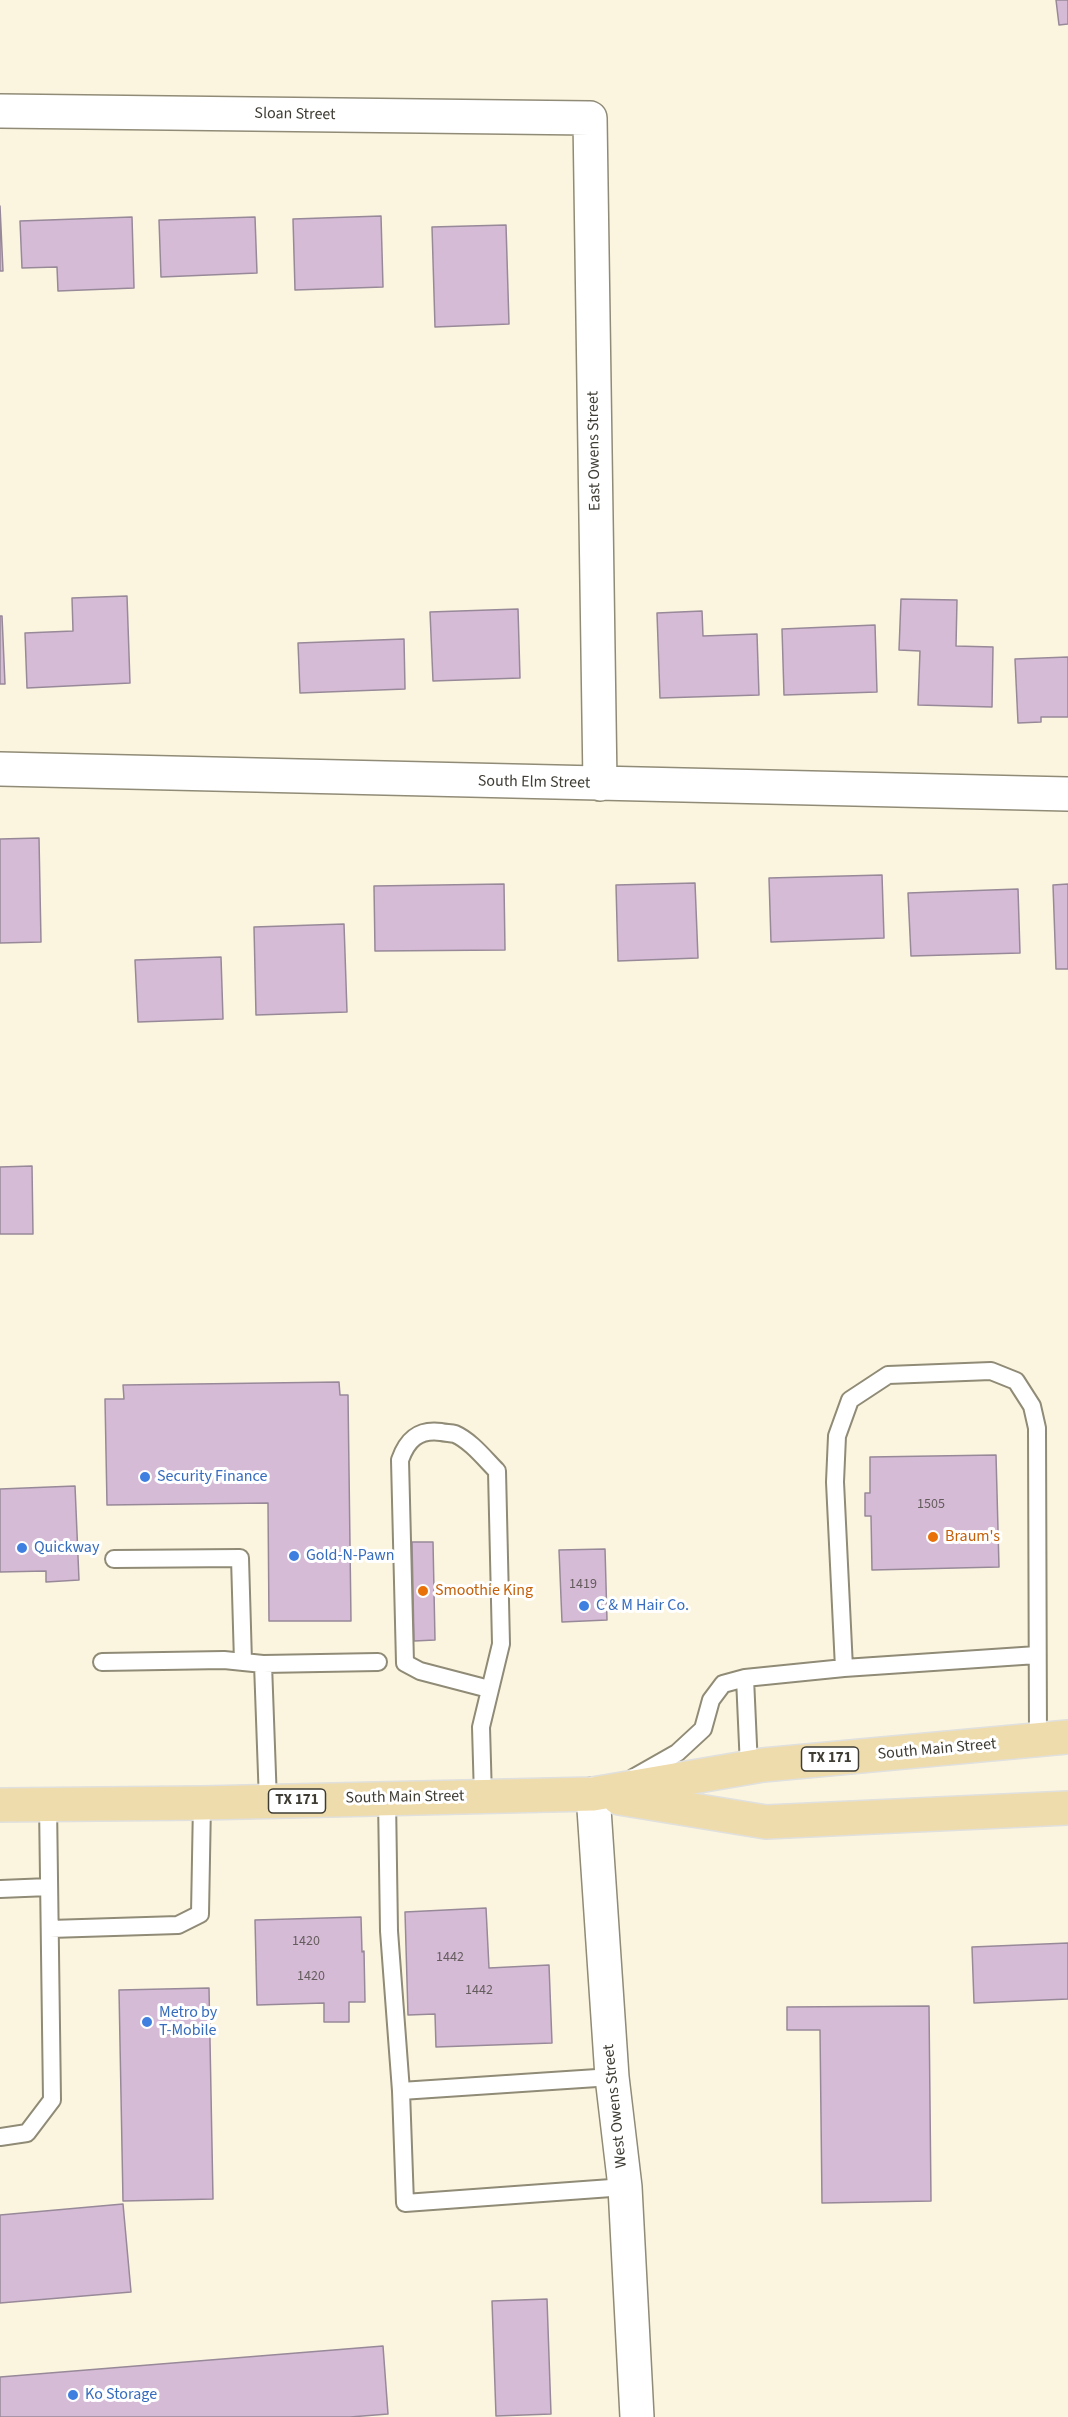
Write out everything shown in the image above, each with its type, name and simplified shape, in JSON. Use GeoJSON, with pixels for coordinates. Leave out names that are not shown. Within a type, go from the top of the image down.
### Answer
{"type":"FeatureCollection","features":[{"type":"Feature","properties":{"kind":"main road","name":"South Main Street"},"geometry":{"type":"LineString","coordinates":[[0,1805],[268,1802],[593,1794],[749,1767],[1053,1739]]}},
{"type":"Feature","properties":{"kind":"main road","name":"South Main Street"},"geometry":{"type":"LineString","coordinates":[[593,1794],[766,1822],[1068,1808]]}},
{"type":"Feature","properties":{"kind":"street","name":"Sloan Street"},"geometry":{"type":"LineString","coordinates":[[0,111],[590,118]]}},
{"type":"Feature","properties":{"kind":"street","name":"East Owens Street"},"geometry":{"type":"LineString","coordinates":[[590,118],[600,784]]}},
{"type":"Feature","properties":{"kind":"street","name":"South Elm Street"},"geometry":{"type":"LineString","coordinates":[[0,769],[1068,794]]}},
{"type":"Feature","properties":{"kind":"street","name":"West Owens Street"},"geometry":{"type":"LineString","coordinates":[[593,1794],[612,2077],[624,2187],[637,2417]]}},
{"type":"Feature","properties":{"kind":"lane"},"geometry":{"type":"LineString","coordinates":[[844,1668],[835,1482],[837,1436],[850,1400],[888,1375],[990,1371],[1016,1381],[1032,1406],[1037,1428],[1037,1655],[1053,1739]]}},
{"type":"Feature","properties":{"kind":"lane"},"geometry":{"type":"LineString","coordinates":[[483,1797],[481,1727],[501,1644],[497,1471],[476,1449],[455,1434],[432,1431],[416,1434],[405,1446],[400,1460],[405,1662],[420,1671],[489,1689]]}},
{"type":"Feature","properties":{"kind":"lane"},"geometry":{"type":"LineString","coordinates":[[114,1559],[240,1558],[243,1662]]}},
{"type":"Feature","properties":{"kind":"lane"},"geometry":{"type":"LineString","coordinates":[[593,1794],[635,1778],[677,1753],[703,1730],[711,1700],[723,1684],[746,1678],[844,1668],[1037,1655]]}},
{"type":"Feature","properties":{"kind":"lane"},"geometry":{"type":"LineString","coordinates":[[102,1662],[224,1660],[263,1664],[378,1662]]}},
{"type":"Feature","properties":{"kind":"lane"},"geometry":{"type":"LineString","coordinates":[[263,1664],[268,1802]]}},
{"type":"Feature","properties":{"kind":"lane"},"geometry":{"type":"LineString","coordinates":[[746,1678],[749,1767]]}},
{"type":"Feature","properties":{"kind":"lane"},"geometry":{"type":"LineString","coordinates":[[387,1799],[389,1931],[401,2091],[405,2203],[624,2187]]}},
{"type":"Feature","properties":{"kind":"lane"},"geometry":{"type":"LineString","coordinates":[[50,1929],[178,1925],[200,1914],[202,1803]]}},
{"type":"Feature","properties":{"kind":"lane"},"geometry":{"type":"LineString","coordinates":[[0,2137],[27,2133],[52,2100],[48,1804]]}},
{"type":"Feature","properties":{"kind":"lane"},"geometry":{"type":"LineString","coordinates":[[0,1889],[50,1887]]}},
{"type":"Feature","properties":{"kind":"lane"},"geometry":{"type":"LineString","coordinates":[[401,2091],[612,2077]]}},
{"type":"Feature","properties":{"kind":"building"},"geometry":{"type":"Polygon","coordinates":[[[1056,0],[1068,0],[1068,24],[1059,25],[1056,0]]]}},
{"type":"Feature","properties":{"kind":"building"},"geometry":{"type":"Polygon","coordinates":[[[0,206],[3,271],[0,271],[0,206]]]}},
{"type":"Feature","properties":{"kind":"building"},"geometry":{"type":"Polygon","coordinates":[[[381,216],[383,287],[295,290],[293,219],[381,216]]]}},
{"type":"Feature","properties":{"kind":"building"},"geometry":{"type":"Polygon","coordinates":[[[132,217],[134,288],[58,291],[57,267],[22,268],[20,221],[132,217]]]}},
{"type":"Feature","properties":{"kind":"building"},"geometry":{"type":"Polygon","coordinates":[[[255,217],[257,273],[161,277],[159,220],[255,217]]]}},
{"type":"Feature","properties":{"kind":"building"},"geometry":{"type":"Polygon","coordinates":[[[506,225],[509,324],[435,327],[432,227],[506,225]]]}},
{"type":"Feature","properties":{"kind":"building"},"geometry":{"type":"Polygon","coordinates":[[[127,596],[130,683],[27,688],[25,633],[73,631],[72,598],[127,596]]]}},
{"type":"Feature","properties":{"kind":"building"},"geometry":{"type":"Polygon","coordinates":[[[901,599],[957,600],[956,646],[993,647],[992,707],[918,705],[920,651],[899,650],[901,599]]]}},
{"type":"Feature","properties":{"kind":"building"},"geometry":{"type":"Polygon","coordinates":[[[518,609],[520,678],[433,681],[430,612],[518,609]]]}},
{"type":"Feature","properties":{"kind":"building"},"geometry":{"type":"Polygon","coordinates":[[[702,611],[703,636],[757,634],[759,695],[660,698],[657,613],[702,611]]]}},
{"type":"Feature","properties":{"kind":"building"},"geometry":{"type":"Polygon","coordinates":[[[0,616],[2,616],[5,684],[0,684],[0,616]]]}},
{"type":"Feature","properties":{"kind":"building"},"geometry":{"type":"Polygon","coordinates":[[[875,625],[877,692],[784,695],[782,629],[875,625]]]}},
{"type":"Feature","properties":{"kind":"building"},"geometry":{"type":"Polygon","coordinates":[[[404,639],[405,689],[300,693],[298,643],[404,639]]]}},
{"type":"Feature","properties":{"kind":"building"},"geometry":{"type":"Polygon","coordinates":[[[1068,657],[1068,717],[1041,717],[1041,722],[1018,723],[1015,659],[1068,657]]]}},
{"type":"Feature","properties":{"kind":"building"},"geometry":{"type":"Polygon","coordinates":[[[39,838],[41,942],[0,943],[0,839],[39,838]]]}},
{"type":"Feature","properties":{"kind":"building"},"geometry":{"type":"Polygon","coordinates":[[[882,875],[884,938],[771,942],[769,878],[882,875]]]}},
{"type":"Feature","properties":{"kind":"building"},"geometry":{"type":"Polygon","coordinates":[[[695,883],[698,958],[618,961],[616,885],[695,883]]]}},
{"type":"Feature","properties":{"kind":"building"},"geometry":{"type":"Polygon","coordinates":[[[504,884],[505,950],[375,951],[374,886],[504,884]]]}},
{"type":"Feature","properties":{"kind":"building"},"geometry":{"type":"Polygon","coordinates":[[[1068,884],[1068,969],[1056,969],[1053,885],[1068,884]]]}},
{"type":"Feature","properties":{"kind":"building"},"geometry":{"type":"Polygon","coordinates":[[[1018,889],[1020,953],[911,956],[908,893],[1018,889]]]}},
{"type":"Feature","properties":{"kind":"building"},"geometry":{"type":"Polygon","coordinates":[[[344,924],[347,1012],[256,1015],[254,927],[344,924]]]}},
{"type":"Feature","properties":{"kind":"building"},"geometry":{"type":"Polygon","coordinates":[[[221,957],[223,1019],[138,1022],[135,960],[221,957]]]}},
{"type":"Feature","properties":{"kind":"building"},"geometry":{"type":"Polygon","coordinates":[[[32,1166],[33,1234],[0,1234],[0,1167],[32,1166]]]}},
{"type":"Feature","properties":{"kind":"building"},"geometry":{"type":"Polygon","coordinates":[[[339,1382],[340,1395],[348,1395],[351,1621],[269,1621],[268,1503],[107,1505],[105,1399],[124,1399],[123,1385],[339,1382]]]}},
{"type":"Feature","properties":{"kind":"building"},"geometry":{"type":"Polygon","coordinates":[[[996,1455],[999,1567],[872,1570],[871,1516],[865,1516],[865,1493],[870,1493],[870,1457],[996,1455]]]}},
{"type":"Feature","properties":{"kind":"building"},"geometry":{"type":"Polygon","coordinates":[[[75,1486],[79,1580],[46,1582],[46,1571],[0,1572],[0,1489],[75,1486]]]}},
{"type":"Feature","properties":{"kind":"building","name":"Smoothie King"},"geometry":{"type":"Polygon","coordinates":[[[412,1542],[433,1542],[435,1640],[414,1641],[412,1542]]]}},
{"type":"Feature","properties":{"kind":"building"},"geometry":{"type":"Polygon","coordinates":[[[605,1549],[607,1620],[562,1622],[559,1550],[605,1549]]]}},
{"type":"Feature","properties":{"kind":"building"},"geometry":{"type":"Polygon","coordinates":[[[486,1908],[489,1968],[549,1965],[552,2043],[436,2047],[435,2014],[408,2015],[405,1912],[486,1908]]]}},
{"type":"Feature","properties":{"kind":"building"},"geometry":{"type":"Polygon","coordinates":[[[361,1917],[365,2002],[349,2002],[349,2022],[324,2022],[324,2003],[257,2005],[255,1920],[361,1917]]]}},
{"type":"Feature","properties":{"kind":"building"},"geometry":{"type":"Polygon","coordinates":[[[1068,1943],[1068,1999],[974,2003],[972,1947],[1068,1943]]]}},
{"type":"Feature","properties":{"kind":"building"},"geometry":{"type":"Polygon","coordinates":[[[209,1988],[213,2199],[123,2201],[119,1990],[209,1988]]]}},
{"type":"Feature","properties":{"kind":"building"},"geometry":{"type":"Polygon","coordinates":[[[929,2006],[931,2201],[822,2203],[820,2030],[787,2030],[787,2007],[929,2006]]]}},
{"type":"Feature","properties":{"kind":"building"},"geometry":{"type":"Polygon","coordinates":[[[123,2204],[131,2292],[0,2303],[0,2215],[123,2204]]]}},
{"type":"Feature","properties":{"kind":"building"},"geometry":{"type":"Polygon","coordinates":[[[547,2299],[551,2414],[496,2416],[492,2301],[547,2299]]]}},
{"type":"Feature","properties":{"kind":"building"},"geometry":{"type":"Polygon","coordinates":[[[383,2346],[388,2414],[350,2417],[0,2417],[0,2377],[383,2346]]]}},
{"type":"Feature","properties":{"kind":"place","name":"Security Finance"},"geometry":{"type":"Point","coordinates":[145,1477]}},
{"type":"Feature","properties":{"kind":"place","name":"Braum's"},"geometry":{"type":"Point","coordinates":[933,1537]}},
{"type":"Feature","properties":{"kind":"place","name":"Quickway"},"geometry":{"type":"Point","coordinates":[22,1548]}},
{"type":"Feature","properties":{"kind":"place","name":"Gold-N-Pawn"},"geometry":{"type":"Point","coordinates":[294,1556]}},
{"type":"Feature","properties":{"kind":"place","name":"Smoothie King"},"geometry":{"type":"Point","coordinates":[423,1591]}},
{"type":"Feature","properties":{"kind":"place","name":"C & M Hair Co."},"geometry":{"type":"Point","coordinates":[584,1606]}},
{"type":"Feature","properties":{"kind":"place","name":"Metro by T-Mobile"},"geometry":{"type":"Point","coordinates":[147,2022]}},
{"type":"Feature","properties":{"kind":"place","name":"Ko Storage"},"geometry":{"type":"Point","coordinates":[73,2395]}}]}
